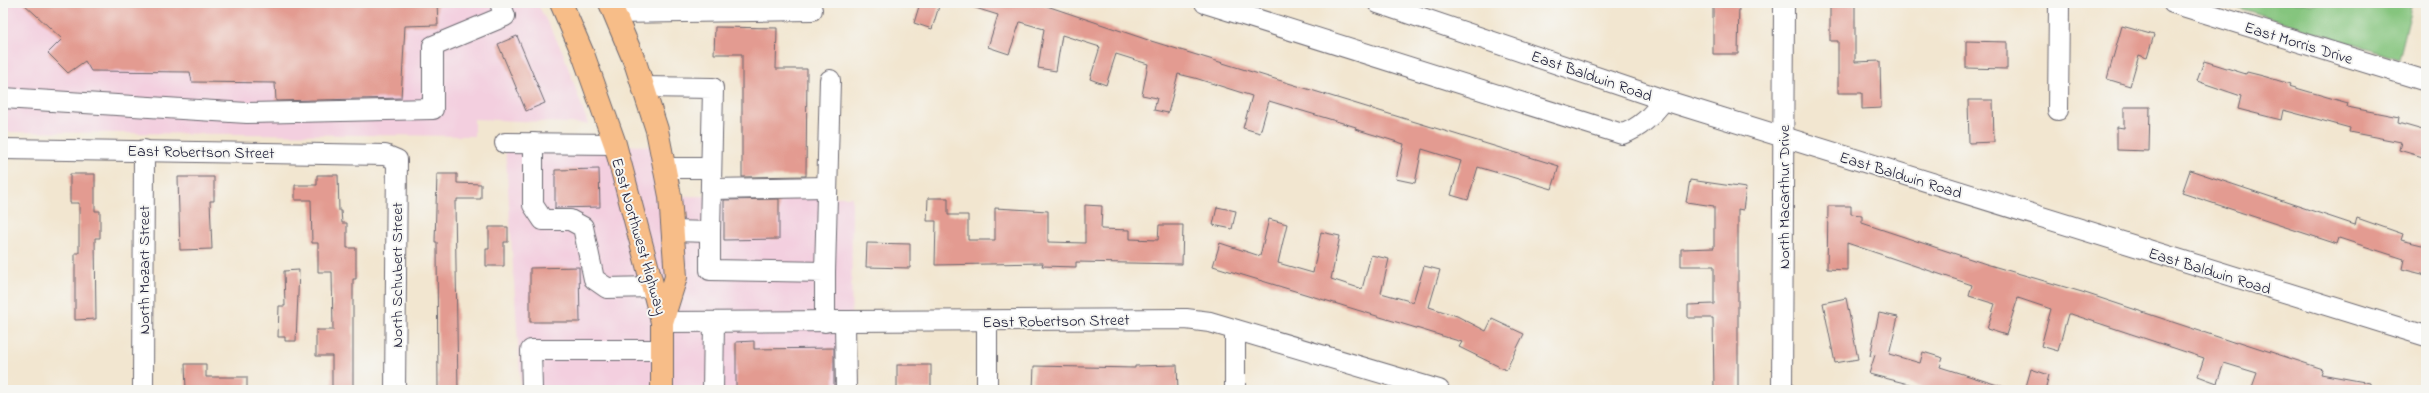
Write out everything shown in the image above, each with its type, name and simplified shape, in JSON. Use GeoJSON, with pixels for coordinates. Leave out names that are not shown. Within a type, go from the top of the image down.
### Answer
{"type":"FeatureCollection","features":[{"type":"Feature","properties":{"kind":"main road","name":"East Northwest Highway"},"geometry":{"type":"LineString","coordinates":[[561,3],[583,54],[615,144],[662,322]]}},
{"type":"Feature","properties":{"kind":"main road","name":"East Northwest Highway"},"geometry":{"type":"LineString","coordinates":[[612,6],[643,87],[657,130],[670,196],[676,277],[662,322]]}},
{"type":"Feature","properties":{"kind":"main road"},"geometry":{"type":"LineString","coordinates":[[662,322],[662,390]]}},
{"type":"Feature","properties":{"kind":"street"},"geometry":{"type":"LineString","coordinates":[[3,98],[247,113],[433,109],[433,46],[505,16],[500,3]]}},
{"type":"Feature","properties":{"kind":"street"},"geometry":{"type":"LineString","coordinates":[[1205,3],[1622,134],[1634,130],[1649,118],[1664,100]]}},
{"type":"Feature","properties":{"kind":"street","name":"East Baldwin Road"},"geometry":{"type":"LineString","coordinates":[[1378,3],[1664,100],[2426,336]]}},
{"type":"Feature","properties":{"kind":"street","name":"North Macarthur Drive"},"geometry":{"type":"LineString","coordinates":[[1782,390],[1784,3]]}},
{"type":"Feature","properties":{"kind":"street"},"geometry":{"type":"LineString","coordinates":[[2058,110],[2059,3]]}},
{"type":"Feature","properties":{"kind":"street","name":"East Morris Drive"},"geometry":{"type":"LineString","coordinates":[[2173,3],[2426,81]]}},
{"type":"Feature","properties":{"kind":"street"},"geometry":{"type":"LineString","coordinates":[[612,6],[812,10]]}},
{"type":"Feature","properties":{"kind":"street"},"geometry":{"type":"LineString","coordinates":[[825,322],[830,80]]}},
{"type":"Feature","properties":{"kind":"street"},"geometry":{"type":"LineString","coordinates":[[643,87],[713,88],[710,270],[826,272]]}},
{"type":"Feature","properties":{"kind":"street"},"geometry":{"type":"LineString","coordinates":[[505,143],[615,144]]}},
{"type":"Feature","properties":{"kind":"street"},"geometry":{"type":"LineString","coordinates":[[533,143],[533,205],[543,220],[570,220],[583,227],[594,279],[607,288],[653,287]]}},
{"type":"Feature","properties":{"kind":"street","name":"East Robertson Street"},"geometry":{"type":"LineString","coordinates":[[3,149],[144,150],[385,155],[397,160]]}},
{"type":"Feature","properties":{"kind":"street","name":"North Mozart Street"},"geometry":{"type":"LineString","coordinates":[[143,390],[144,150]]}},
{"type":"Feature","properties":{"kind":"street","name":"North Schubert Street"},"geometry":{"type":"LineString","coordinates":[[395,390],[397,160]]}},
{"type":"Feature","properties":{"kind":"street"},"geometry":{"type":"LineString","coordinates":[[664,168],[712,168]]}},
{"type":"Feature","properties":{"kind":"street"},"geometry":{"type":"LineString","coordinates":[[711,188],[827,187]]}},
{"type":"Feature","properties":{"kind":"street"},"geometry":{"type":"LineString","coordinates":[[673,232],[710,232]]}},
{"type":"Feature","properties":{"kind":"street","name":"East Robertson Street"},"geometry":{"type":"LineString","coordinates":[[662,322],[1186,319],[1210,322],[1439,390]]}},
{"type":"Feature","properties":{"kind":"street"},"geometry":{"type":"LineString","coordinates":[[987,321],[987,390]]}},
{"type":"Feature","properties":{"kind":"street"},"geometry":{"type":"LineString","coordinates":[[714,322],[714,390]]}},
{"type":"Feature","properties":{"kind":"street"},"geometry":{"type":"LineString","coordinates":[[845,322],[846,390]]}},
{"type":"Feature","properties":{"kind":"street"},"geometry":{"type":"LineString","coordinates":[[1235,330],[1235,390]]}},
{"type":"Feature","properties":{"kind":"street"},"geometry":{"type":"LineString","coordinates":[[532,390],[531,350],[662,350]]}},
{"type":"Feature","properties":{"kind":"shaded area"},"geometry":{"type":"Polygon","coordinates":[[[3,3],[537,3],[562,50],[588,124],[474,119],[474,136],[3,132],[3,3]]]}},
{"type":"Feature","properties":{"kind":"shaded area"},"geometry":{"type":"Polygon","coordinates":[[[505,143],[660,146],[670,196],[852,197],[851,390],[521,390],[505,143]]]}},
{"type":"Feature","properties":{"kind":"green space"},"geometry":{"type":"Polygon","coordinates":[[[2224,3],[2413,3],[2399,59],[2224,3]]]}},
{"type":"Feature","properties":{"kind":"building"},"geometry":{"type":"Polygon","coordinates":[[[23,3],[437,3],[438,25],[405,26],[401,98],[276,101],[275,83],[192,82],[190,72],[91,71],[85,61],[68,73],[48,53],[62,39],[23,3]]]}},
{"type":"Feature","properties":{"kind":"building"},"geometry":{"type":"Polygon","coordinates":[[[920,3],[940,3],[932,29],[914,23],[920,3]]]}},
{"type":"Feature","properties":{"kind":"building"},"geometry":{"type":"Polygon","coordinates":[[[970,3],[1038,3],[1151,41],[1559,166],[1552,189],[1478,167],[1468,200],[1451,195],[1461,161],[1422,149],[1415,183],[1396,179],[1404,144],[1355,129],[1356,127],[1269,101],[1260,133],[1243,128],[1252,96],[1195,78],[1178,74],[1168,113],[1154,110],[1157,98],[1142,95],[1148,64],[1116,54],[1106,85],[1090,79],[1100,47],[1062,35],[1056,71],[1038,68],[1044,29],[1020,22],[1009,54],[988,47],[998,15],[969,6],[970,3]]]}},
{"type":"Feature","properties":{"kind":"building"},"geometry":{"type":"Polygon","coordinates":[[[1713,3],[1739,3],[1738,54],[1713,54],[1713,3]]]}},
{"type":"Feature","properties":{"kind":"building"},"geometry":{"type":"Polygon","coordinates":[[[1830,3],[1855,3],[1855,62],[1880,61],[1881,108],[1862,109],[1862,93],[1838,93],[1838,41],[1830,41],[1830,3]]]}},
{"type":"Feature","properties":{"kind":"building"},"geometry":{"type":"Polygon","coordinates":[[[2122,26],[2154,35],[2147,58],[2139,55],[2130,86],[2107,79],[2122,26]]]}},
{"type":"Feature","properties":{"kind":"building"},"geometry":{"type":"Polygon","coordinates":[[[715,27],[777,28],[776,69],[807,69],[806,176],[742,177],[742,54],[714,54],[715,27]]]}},
{"type":"Feature","properties":{"kind":"building"},"geometry":{"type":"Polygon","coordinates":[[[517,36],[545,103],[526,111],[498,44],[517,36]]]}},
{"type":"Feature","properties":{"kind":"building"},"geometry":{"type":"Polygon","coordinates":[[[1966,41],[2007,42],[2007,69],[1966,68],[1966,41]]]}},
{"type":"Feature","properties":{"kind":"building"},"geometry":{"type":"Polygon","coordinates":[[[2204,61],[2246,74],[2247,72],[2290,84],[2289,86],[2348,103],[2347,107],[2399,117],[2398,123],[2426,131],[2426,158],[2399,150],[2401,142],[2349,132],[2350,128],[2283,110],[2281,120],[2238,109],[2241,96],[2197,81],[2204,61]]]}},
{"type":"Feature","properties":{"kind":"building"},"geometry":{"type":"Polygon","coordinates":[[[1968,100],[1993,100],[1994,142],[1969,143],[1968,100]]]}},
{"type":"Feature","properties":{"kind":"building"},"geometry":{"type":"Polygon","coordinates":[[[2124,107],[2150,107],[2149,151],[2117,150],[2117,127],[2124,128],[2124,107]]]}},
{"type":"Feature","properties":{"kind":"building"},"geometry":{"type":"Polygon","coordinates":[[[599,169],[600,207],[555,208],[555,170],[599,169]]]}},
{"type":"Feature","properties":{"kind":"building"},"geometry":{"type":"Polygon","coordinates":[[[2190,170],[2355,225],[2357,218],[2403,234],[2401,240],[2426,246],[2426,275],[2402,269],[2404,259],[2339,238],[2337,244],[2182,193],[2190,170]]]}},
{"type":"Feature","properties":{"kind":"building"},"geometry":{"type":"Polygon","coordinates":[[[70,174],[95,174],[95,211],[100,211],[100,238],[95,238],[96,319],[75,320],[75,253],[79,253],[79,203],[70,203],[70,174]]]}},
{"type":"Feature","properties":{"kind":"building"},"geometry":{"type":"Polygon","coordinates":[[[437,174],[457,174],[457,183],[481,184],[481,199],[457,199],[457,202],[455,202],[458,390],[438,390],[437,242],[435,242],[437,174]]]}},
{"type":"Feature","properties":{"kind":"building"},"geometry":{"type":"Polygon","coordinates":[[[317,175],[338,175],[339,211],[341,211],[342,223],[347,223],[347,248],[356,248],[356,279],[353,279],[353,390],[332,390],[332,356],[316,356],[316,330],[333,330],[332,272],[318,272],[318,243],[312,243],[311,200],[295,200],[295,185],[317,185],[317,175]]]}},
{"type":"Feature","properties":{"kind":"building"},"geometry":{"type":"Polygon","coordinates":[[[178,177],[214,177],[214,201],[210,201],[212,249],[180,250],[178,177]]]}},
{"type":"Feature","properties":{"kind":"building"},"geometry":{"type":"Polygon","coordinates":[[[1690,180],[1746,188],[1743,210],[1738,209],[1738,390],[1714,390],[1713,318],[1688,318],[1688,305],[1714,304],[1714,266],[1681,266],[1681,249],[1714,248],[1714,206],[1686,202],[1690,180]]]}},
{"type":"Feature","properties":{"kind":"building"},"geometry":{"type":"Polygon","coordinates":[[[928,198],[948,198],[948,215],[968,215],[968,240],[995,240],[995,208],[1048,211],[1048,242],[1085,243],[1085,205],[1102,206],[1101,229],[1130,230],[1130,239],[1158,240],[1159,225],[1183,225],[1182,264],[1076,262],[1076,267],[1042,266],[1043,263],[935,265],[936,221],[927,221],[928,198]]]}},
{"type":"Feature","properties":{"kind":"building"},"geometry":{"type":"Polygon","coordinates":[[[779,199],[779,239],[724,240],[724,200],[779,199]]]}},
{"type":"Feature","properties":{"kind":"building"},"geometry":{"type":"Polygon","coordinates":[[[1828,206],[1851,206],[1851,214],[1862,215],[1862,223],[1986,264],[2082,292],[2236,343],[2237,341],[2323,369],[2321,374],[2370,383],[2370,390],[2251,390],[2257,373],[2224,363],[2217,383],[2198,376],[2204,358],[2071,314],[2068,314],[2058,351],[2041,346],[2051,309],[2018,298],[2006,335],[1987,329],[1995,304],[1969,296],[1972,285],[1847,243],[1847,270],[1827,269],[1828,206]]]}},
{"type":"Feature","properties":{"kind":"building"},"geometry":{"type":"Polygon","coordinates":[[[1217,207],[1236,211],[1232,229],[1213,225],[1217,207]]]}},
{"type":"Feature","properties":{"kind":"building"},"geometry":{"type":"Polygon","coordinates":[[[1269,219],[1287,224],[1278,263],[1313,273],[1321,232],[1340,236],[1331,279],[1362,289],[1371,255],[1389,259],[1381,293],[1413,302],[1424,266],[1440,270],[1429,307],[1457,316],[1486,331],[1492,319],[1524,334],[1506,370],[1459,347],[1462,342],[1213,266],[1220,243],[1260,256],[1269,219]]]}},
{"type":"Feature","properties":{"kind":"building"},"geometry":{"type":"Polygon","coordinates":[[[489,227],[508,227],[508,242],[504,242],[504,266],[486,266],[486,249],[489,249],[489,227]]]}},
{"type":"Feature","properties":{"kind":"building"},"geometry":{"type":"Polygon","coordinates":[[[867,243],[910,244],[910,268],[866,267],[867,243]]]}},
{"type":"Feature","properties":{"kind":"building"},"geometry":{"type":"Polygon","coordinates":[[[579,267],[580,322],[530,322],[530,268],[579,267]]]}},
{"type":"Feature","properties":{"kind":"building"},"geometry":{"type":"Polygon","coordinates":[[[299,270],[296,341],[285,341],[285,337],[278,337],[279,306],[285,306],[284,271],[299,270]]]}},
{"type":"Feature","properties":{"kind":"building"},"geometry":{"type":"Polygon","coordinates":[[[1846,298],[1858,359],[1835,363],[1823,303],[1846,298]]]}},
{"type":"Feature","properties":{"kind":"building"},"geometry":{"type":"Polygon","coordinates":[[[1879,313],[1898,317],[1889,354],[1920,363],[1923,352],[1943,358],[1940,367],[2004,387],[2004,390],[1932,390],[1869,374],[1875,355],[1870,356],[1879,313]]]}},
{"type":"Feature","properties":{"kind":"building"},"geometry":{"type":"Polygon","coordinates":[[[754,341],[754,349],[834,348],[834,390],[736,390],[736,342],[754,341]]]}},
{"type":"Feature","properties":{"kind":"building"},"geometry":{"type":"Polygon","coordinates":[[[185,364],[206,364],[206,377],[247,377],[247,390],[186,390],[185,364]]]}},
{"type":"Feature","properties":{"kind":"building"},"geometry":{"type":"Polygon","coordinates":[[[897,365],[931,365],[931,389],[897,389],[897,365]]]}},
{"type":"Feature","properties":{"kind":"building"},"geometry":{"type":"Polygon","coordinates":[[[1177,365],[1178,390],[1033,390],[1034,366],[1135,368],[1135,366],[1177,365]]]}},
{"type":"Feature","properties":{"kind":"building"},"geometry":{"type":"Polygon","coordinates":[[[2031,369],[2049,375],[2045,390],[2025,390],[2031,369]]]}}]}
